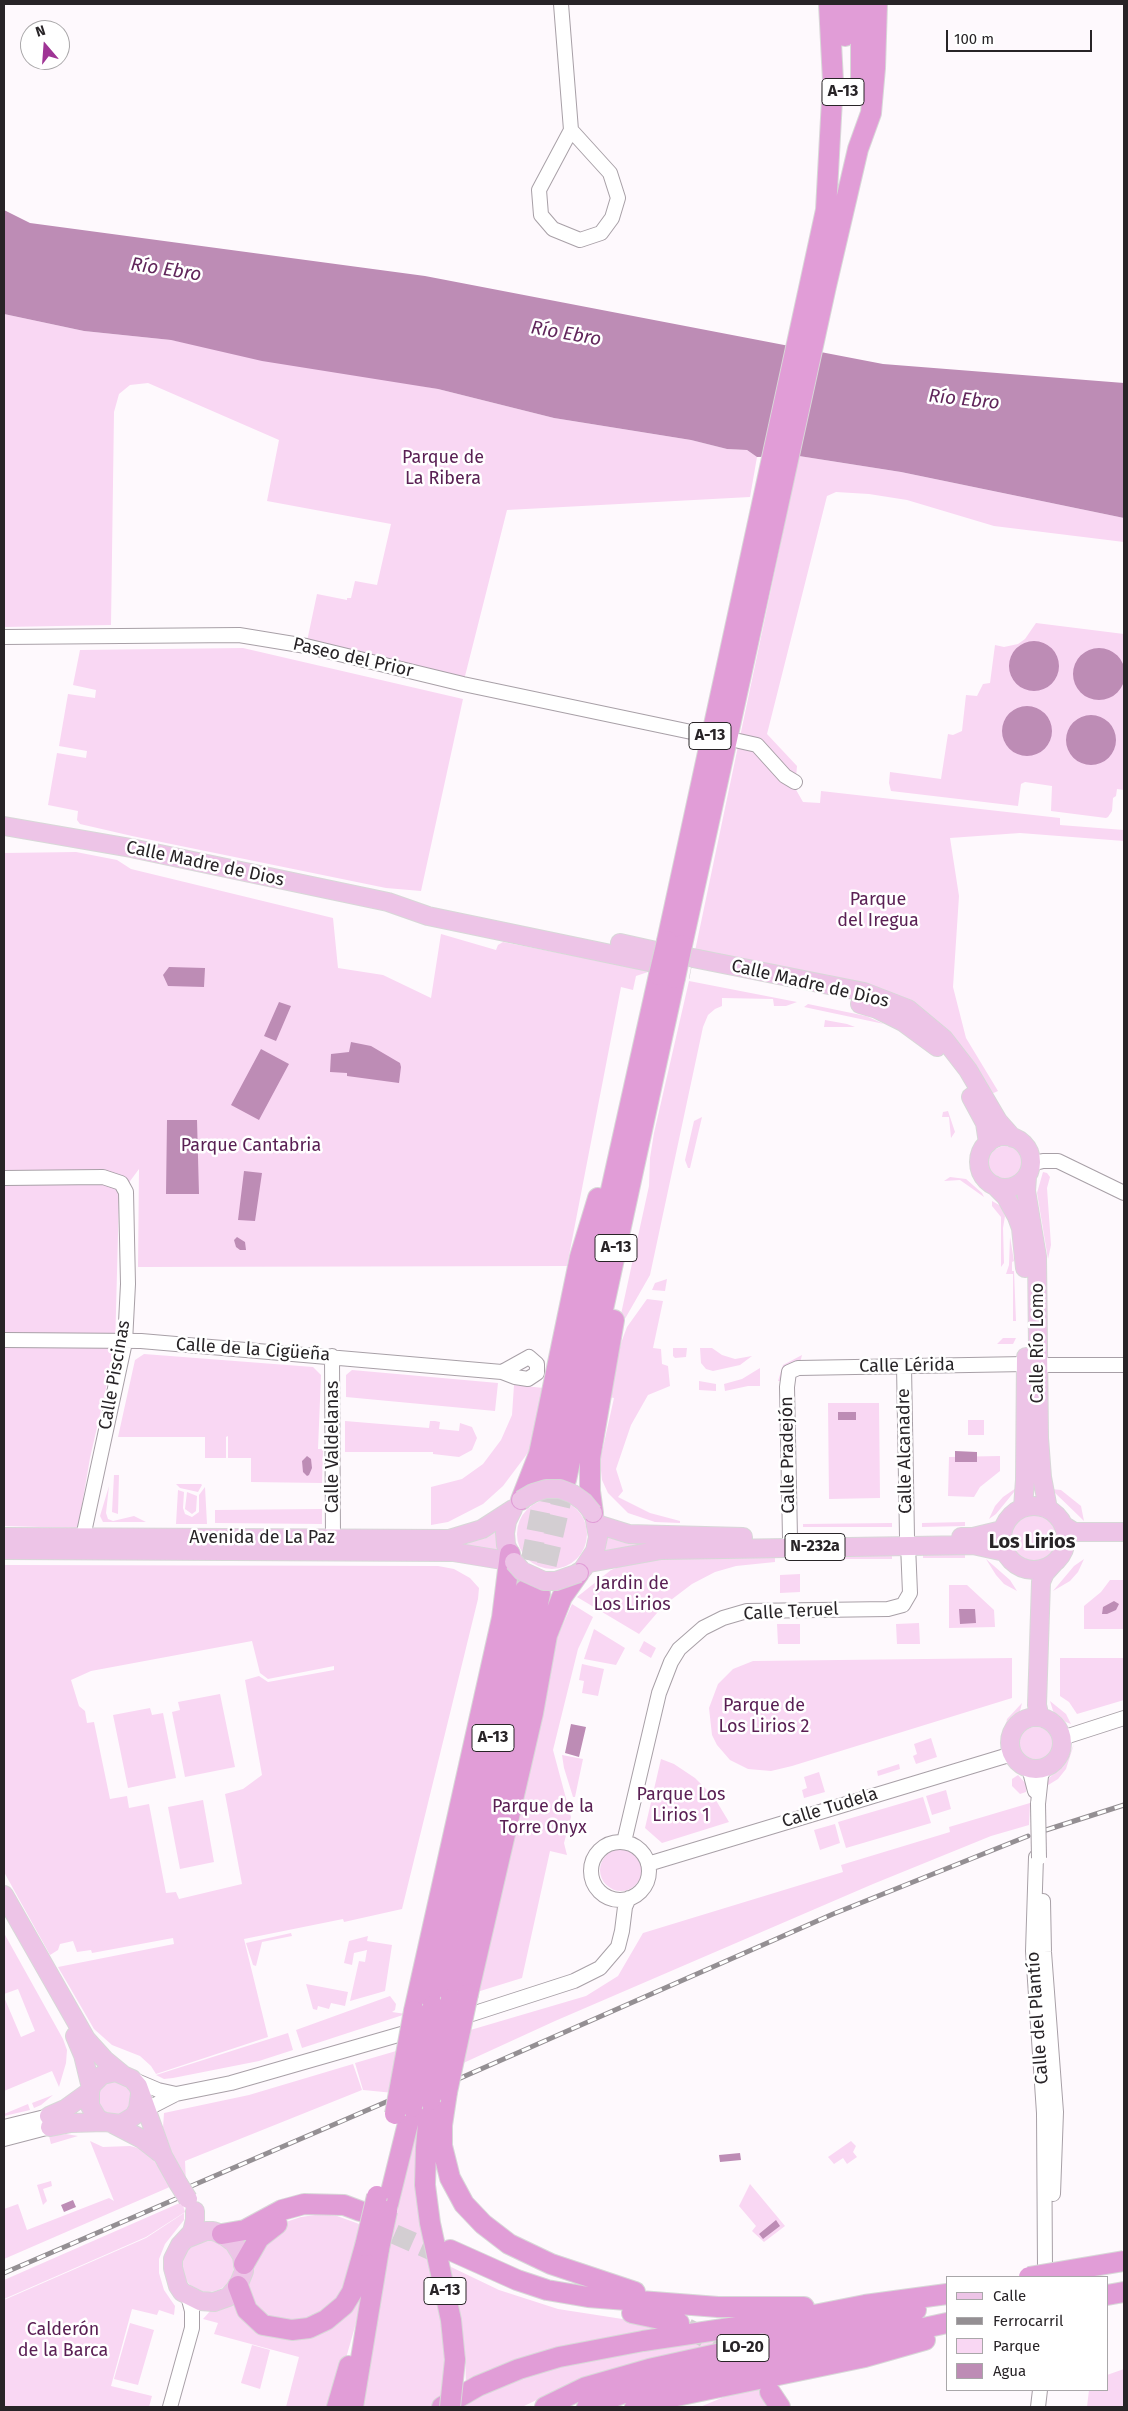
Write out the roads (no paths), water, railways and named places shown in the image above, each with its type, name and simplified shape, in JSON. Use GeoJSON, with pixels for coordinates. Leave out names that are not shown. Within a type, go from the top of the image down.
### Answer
{"type":"FeatureCollection","features":[{"type":"Feature","properties":{"kind":"highway"},"geometry":{"type":"LineString","coordinates":[[829,4],[833,81],[829,179]]}},
{"type":"Feature","properties":{"kind":"highway","name":"A-13"},"geometry":{"type":"LineString","coordinates":[[819,284],[829,179],[840,125],[845,45],[844,4]]}},
{"type":"Feature","properties":{"kind":"highway","name":"A-13"},"geometry":{"type":"LineString","coordinates":[[672,960],[666,1015],[556,1479],[628,1116],[672,960],[819,284],[858,149],[862,71],[861,4]]}},
{"type":"Feature","properties":{"kind":"highway"},"geometry":{"type":"LineString","coordinates":[[858,149],[871,113],[878,33],[877,4]]}},
{"type":"Feature","properties":{"kind":"highway"},"geometry":{"type":"LineString","coordinates":[[595,1518],[590,1491],[590,1458],[660,1075],[666,1015]]}},
{"type":"Feature","properties":{"kind":"highway"},"geometry":{"type":"LineString","coordinates":[[517,1505],[539,1454],[580,1257],[612,1149],[628,1116]]}},
{"type":"Feature","properties":{"kind":"highway"},"geometry":{"type":"LineString","coordinates":[[403,2111],[414,2011],[504,1610],[511,1559]]}},
{"type":"Feature","properties":{"kind":"highway"},"geometry":{"type":"LineString","coordinates":[[451,2000],[533,1713],[548,1635],[562,1598],[584,1568]]}},
{"type":"Feature","properties":{"kind":"highway","name":"A-13"},"geometry":{"type":"LineString","coordinates":[[353,2407],[375,2272],[372,2247],[382,2200],[403,2111],[451,2000],[482,1869],[532,1592],[458,1886],[451,2000],[439,2096],[426,2148],[425,2185],[430,2223],[451,2320],[456,2360],[450,2407]]}},
{"type":"Feature","properties":{"kind":"highway"},"geometry":{"type":"LineString","coordinates":[[482,1869],[494,1845],[533,1713]]}},
{"type":"Feature","properties":{"kind":"highway"},"geometry":{"type":"LineString","coordinates":[[458,1886],[469,1766]]}},
{"type":"Feature","properties":{"kind":"highway"},"geometry":{"type":"LineString","coordinates":[[439,2096],[442,2146],[450,2178],[464,2204],[483,2224],[509,2244],[534,2256],[626,2291],[718,2307]]}},
{"type":"Feature","properties":{"kind":"highway"},"geometry":{"type":"LineString","coordinates":[[218,2233],[245,2230],[282,2210],[304,2204],[344,2205],[359,2215],[316,2211],[291,2217],[278,2223],[258,2238],[244,2264]]}},
{"type":"Feature","properties":{"kind":"highway"},"geometry":{"type":"LineString","coordinates":[[238,2286],[247,2310],[263,2325],[292,2330],[309,2328],[326,2320],[344,2305],[352,2292],[372,2247]]}},
{"type":"Feature","properties":{"kind":"highway"},"geometry":{"type":"LineString","coordinates":[[679,2323],[656,2317],[584,2307],[544,2299],[514,2290],[452,2256],[547,2290],[588,2297],[718,2307],[865,2305]]}},
{"type":"Feature","properties":{"kind":"highway"},"geometry":{"type":"LineString","coordinates":[[1047,2273],[1124,2262]]}},
{"type":"Feature","properties":{"kind":"highway"},"geometry":{"type":"LineString","coordinates":[[1047,2273],[1124,2262]]}},
{"type":"Feature","properties":{"kind":"highway"},"geometry":{"type":"LineString","coordinates":[[337,2407],[375,2272]]}},
{"type":"Feature","properties":{"kind":"highway"},"geometry":{"type":"LineString","coordinates":[[1108,2289],[1124,2285]]}},
{"type":"Feature","properties":{"kind":"highway"},"geometry":{"type":"LineString","coordinates":[[1108,2296],[1124,2292]]}},
{"type":"Feature","properties":{"kind":"highway"},"geometry":{"type":"LineString","coordinates":[[442,2407],[478,2386],[519,2369],[559,2357],[643,2341],[804,2317],[865,2305],[946,2294]]}},
{"type":"Feature","properties":{"kind":"highway","name":"LO-20"},"geometry":{"type":"LineString","coordinates":[[545,2407],[586,2387],[649,2368],[946,2303]]}},
{"type":"Feature","properties":{"kind":"highway","name":"LO-20"},"geometry":{"type":"LineString","coordinates":[[587,2407],[624,2393],[946,2323]]}},
{"type":"Feature","properties":{"kind":"highway"},"geometry":{"type":"LineString","coordinates":[[694,2407],[722,2393],[946,2334]]}},
{"type":"Feature","properties":{"kind":"highway"},"geometry":{"type":"LineString","coordinates":[[635,2407],[662,2399],[865,2357]]}},
{"type":"Feature","properties":{"kind":"highway"},"geometry":{"type":"LineString","coordinates":[[456,2360],[457,2407]]}},
{"type":"Feature","properties":{"kind":"main road","name":"Calle Madre de Dios"},"geometry":{"type":"LineString","coordinates":[[4,826],[12,832],[131,848],[388,902],[428,916],[864,992],[908,1008],[944,1039],[968,1070],[998,1121],[1013,1138]]}},
{"type":"Feature","properties":{"kind":"main road","name":"Calle Madre de Dios"},"geometry":{"type":"LineString","coordinates":[[672,960],[861,1004],[877,1009],[903,1022],[938,1048],[960,1077],[985,1123],[988,1143]]}},
{"type":"Feature","properties":{"kind":"main road"},"geometry":{"type":"LineString","coordinates":[[1000,1137],[1013,1138],[1027,1147],[1029,1170],[1016,1186],[1008,1188],[986,1182],[980,1171],[980,1156],[988,1143],[1000,1137]]}},
{"type":"Feature","properties":{"kind":"main road","name":"Calle Río Lomo"},"geometry":{"type":"LineString","coordinates":[[1023,1508],[1032,1365],[1032,1317],[1037,1257],[1026,1191],[1029,1170]]}},
{"type":"Feature","properties":{"kind":"main road","name":"Calle Río Lomo"},"geometry":{"type":"LineString","coordinates":[[994,1185],[1012,1206],[1021,1228],[1032,1317]]}},
{"type":"Feature","properties":{"kind":"main road","name":"Calle Río Lomo"},"geometry":{"type":"LineString","coordinates":[[1032,1365],[1048,1509]]}},
{"type":"Feature","properties":{"kind":"main road","name":"N-232a"},"geometry":{"type":"LineString","coordinates":[[517,1505],[533,1493],[546,1489],[560,1489],[573,1494],[584,1502],[595,1518],[629,1534],[908,1541],[973,1545],[1005,1552]]}},
{"type":"Feature","properties":{"kind":"main road"},"geometry":{"type":"LineString","coordinates":[[511,1559],[505,1533],[517,1505]]}},
{"type":"Feature","properties":{"kind":"main road","name":"Avenida de La Paz"},"geometry":{"type":"LineString","coordinates":[[4,1536],[449,1539],[482,1529],[517,1505]]}},
{"type":"Feature","properties":{"kind":"main road"},"geometry":{"type":"LineString","coordinates":[[1040,1506],[1048,1509],[1054,1513],[1063,1525],[1066,1533],[1061,1554],[1040,1569],[1021,1567],[1014,1564],[1005,1552],[1002,1541],[1002,1530],[1007,1520],[1023,1508],[1040,1506]]}},
{"type":"Feature","properties":{"kind":"main road"},"geometry":{"type":"LineString","coordinates":[[584,1568],[595,1551],[598,1538],[595,1518]]}},
{"type":"Feature","properties":{"kind":"main road"},"geometry":{"type":"LineString","coordinates":[[1063,1525],[1074,1532],[1124,1532]]}},
{"type":"Feature","properties":{"kind":"main road","name":"N-232a"},"geometry":{"type":"LineString","coordinates":[[511,1559],[522,1571],[544,1581],[562,1580],[584,1568],[661,1550],[908,1541],[973,1537],[1002,1530]]}},
{"type":"Feature","properties":{"kind":"main road"},"geometry":{"type":"LineString","coordinates":[[1021,1567],[1027,1576],[1029,1587],[1027,1698],[1024,1716],[1011,1737],[1012,1754],[1022,1765],[1037,1768],[1052,1764],[1060,1753],[1062,1738],[1055,1726],[1039,1714],[1037,1705],[1042,1582],[1045,1572],[1073,1543],[1124,1543]]}},
{"type":"Feature","properties":{"kind":"main road","name":"Avenida de La Paz"},"geometry":{"type":"LineString","coordinates":[[4,1550],[453,1552],[511,1559]]}},
{"type":"Feature","properties":{"kind":"main road"},"geometry":{"type":"LineString","coordinates":[[1019,1723],[1030,1718],[1043,1718]]}},
{"type":"Feature","properties":{"kind":"main road"},"geometry":{"type":"LineString","coordinates":[[4,1895],[86,2039],[135,2095],[164,2156],[191,2205],[218,2233],[234,2243],[244,2264],[238,2286],[228,2297],[214,2302],[200,2301],[188,2296],[178,2286],[173,2268],[176,2251],[193,2229],[191,2205]]}},
{"type":"Feature","properties":{"kind":"main road"},"geometry":{"type":"LineString","coordinates":[[4,1909],[80,2045],[90,2089],[88,2098],[93,2113],[142,2139],[164,2156]]}},
{"type":"Feature","properties":{"kind":"main road"},"geometry":{"type":"LineString","coordinates":[[49,2122],[90,2089],[102,2075],[109,2073],[135,2095]]}},
{"type":"Feature","properties":{"kind":"main road"},"geometry":{"type":"LineString","coordinates":[[49,2122],[121,2124],[135,2095]]}},
{"type":"Feature","properties":{"kind":"main road"},"geometry":{"type":"LineString","coordinates":[[186,2239],[200,2233],[218,2233]]}},
{"type":"Feature","properties":{"kind":"street"},"geometry":{"type":"LineString","coordinates":[[561,4],[570,130],[539,190],[541,215],[553,229],[580,240],[601,233],[612,218],[618,198],[610,173],[570,130]]}},
{"type":"Feature","properties":{"kind":"street","name":"Paseo del Prior"},"geometry":{"type":"LineString","coordinates":[[4,637],[239,635],[306,646],[463,684],[696,733]]}},
{"type":"Feature","properties":{"kind":"street"},"geometry":{"type":"LineString","coordinates":[[739,741],[757,745],[786,776],[795,782]]}},
{"type":"Feature","properties":{"kind":"street"},"geometry":{"type":"LineString","coordinates":[[1029,1170],[1044,1161],[1058,1162],[1124,1193]]}},
{"type":"Feature","properties":{"kind":"street","name":"Calle Piscinas"},"geometry":{"type":"LineString","coordinates":[[4,1178],[103,1176],[121,1183],[126,1192],[128,1284],[124,1342],[83,1537]]}},
{"type":"Feature","properties":{"kind":"street","name":"Calle de la Cigüeña"},"geometry":{"type":"LineString","coordinates":[[4,1340],[124,1342],[332,1356],[502,1372]]}},
{"type":"Feature","properties":{"kind":"street","name":"Calle Valdelanas"},"geometry":{"type":"LineString","coordinates":[[332,1356],[333,1538]]}},
{"type":"Feature","properties":{"kind":"street","name":"Calle Lérida"},"geometry":{"type":"LineString","coordinates":[[790,1372],[798,1368],[1124,1365]]}},
{"type":"Feature","properties":{"kind":"street","name":"Calle Alcanadre"},"geometry":{"type":"LineString","coordinates":[[904,1366],[908,1541]]}},
{"type":"Feature","properties":{"kind":"street","name":"Calle Pradejón"},"geometry":{"type":"LineString","coordinates":[[790,1372],[787,1387],[790,1538]]}},
{"type":"Feature","properties":{"kind":"street","name":"Calle Teruel"},"geometry":{"type":"LineString","coordinates":[[624,1842],[659,1693],[671,1662],[679,1649],[703,1628],[723,1618],[747,1611],[888,1609],[903,1605],[910,1592],[908,1541]]}},
{"type":"Feature","properties":{"kind":"street","name":"Avenida de La Paz"},"geometry":{"type":"LineString","coordinates":[[453,1552],[492,1566],[500,1572],[504,1579],[504,1610]]}},
{"type":"Feature","properties":{"kind":"street"},"geometry":{"type":"LineString","coordinates":[[1062,1738],[1124,1718]]}},
{"type":"Feature","properties":{"kind":"street","name":"Calle Tudela"},"geometry":{"type":"LineString","coordinates":[[648,1864],[1012,1754]]}},
{"type":"Feature","properties":{"kind":"street","name":"Calle del Plantío"},"geometry":{"type":"LineString","coordinates":[[1037,1768],[1033,1778],[1037,1804],[1038,1858],[1033,1951],[1044,2113],[1047,2273]]}},
{"type":"Feature","properties":{"kind":"street"},"geometry":{"type":"LineString","coordinates":[[604,1895],[616,1899],[629,1898],[637,1894],[647,1880],[648,1864],[640,1849],[624,1842],[605,1846],[593,1861],[593,1880],[620,1921],[622,1931]]}},
{"type":"Feature","properties":{"kind":"street"},"geometry":{"type":"LineString","coordinates":[[472,2014],[587,1976],[600,1968],[618,1947],[624,1912],[629,1898]]}},
{"type":"Feature","properties":{"kind":"street"},"geometry":{"type":"LineString","coordinates":[[135,2095],[157,2103],[176,2094],[257,2076],[406,2033]]}},
{"type":"Feature","properties":{"kind":"street"},"geometry":{"type":"LineString","coordinates":[[135,2095],[158,2090],[176,2094]]}},
{"type":"Feature","properties":{"kind":"street"},"geometry":{"type":"LineString","coordinates":[[4,2127],[49,2122]]}},
{"type":"Feature","properties":{"kind":"street"},"geometry":{"type":"LineString","coordinates":[[4,2139],[49,2122]]}},
{"type":"Feature","properties":{"kind":"street"},"geometry":{"type":"LineString","coordinates":[[170,2407],[192,2328],[192,2311],[188,2296]]}},
{"type":"Feature","properties":{"kind":"street"},"geometry":{"type":"LineString","coordinates":[[192,2328],[202,2313],[214,2302]]}},
{"type":"Feature","properties":{"kind":"street"},"geometry":{"type":"LineString","coordinates":[[1038,2407],[1040,2391]]}},
{"type":"Feature","properties":{"kind":"street"},"geometry":{"type":"LineString","coordinates":[[1048,2407],[1049,2391]]}},
{"type":"Feature","properties":{"kind":"water","name":"Río Ebro"},"geometry":{"type":"Polygon","coordinates":[[[4,210],[30,223],[425,276],[883,364],[1124,383],[1124,518],[901,472],[799,456],[757,457],[747,450],[727,449],[691,440],[554,418],[438,389],[262,361],[171,340],[84,331],[4,314],[4,210]]]}},
{"type":"Feature","properties":{"kind":"water"},"geometry":{"type":"Polygon","coordinates":[[[1039,641],[1052,648],[1058,656],[1058,676],[1052,684],[1044,690],[1029,691],[1016,684],[1010,676],[1009,661],[1016,648],[1024,642],[1039,641]]]}},
{"type":"Feature","properties":{"kind":"water"},"geometry":{"type":"Polygon","coordinates":[[[1099,648],[1109,650],[1117,656],[1123,664],[1125,674],[1123,684],[1117,692],[1109,698],[1099,700],[1089,698],[1081,692],[1075,684],[1073,674],[1075,664],[1081,656],[1089,650],[1099,648]]]}},
{"type":"Feature","properties":{"kind":"water"},"geometry":{"type":"Polygon","coordinates":[[[1032,706],[1045,713],[1051,721],[1051,741],[1045,749],[1037,755],[1022,756],[1009,749],[1003,741],[1002,726],[1009,713],[1017,707],[1032,706]]]}},
{"type":"Feature","properties":{"kind":"water"},"geometry":{"type":"Polygon","coordinates":[[[1091,715],[1101,717],[1109,722],[1114,730],[1116,740],[1114,750],[1109,758],[1101,763],[1091,765],[1081,763],[1073,758],[1068,750],[1066,740],[1068,730],[1073,722],[1081,717],[1091,715]]]}},
{"type":"Feature","properties":{"kind":"water"},"geometry":{"type":"Polygon","coordinates":[[[169,967],[205,968],[204,987],[168,986],[163,975],[169,967]]]}},
{"type":"Feature","properties":{"kind":"water"},"geometry":{"type":"Polygon","coordinates":[[[279,1002],[291,1006],[276,1041],[264,1036],[279,1002]]]}},
{"type":"Feature","properties":{"kind":"water"},"geometry":{"type":"Polygon","coordinates":[[[351,1042],[371,1046],[400,1063],[399,1083],[347,1076],[347,1073],[330,1072],[331,1054],[349,1052],[351,1042]]]}},
{"type":"Feature","properties":{"kind":"water"},"geometry":{"type":"Polygon","coordinates":[[[261,1049],[289,1064],[259,1120],[231,1105],[261,1049]]]}},
{"type":"Feature","properties":{"kind":"water"},"geometry":{"type":"Polygon","coordinates":[[[167,1120],[197,1120],[199,1194],[166,1194],[167,1120]]]}},
{"type":"Feature","properties":{"kind":"water"},"geometry":{"type":"Polygon","coordinates":[[[244,1171],[262,1173],[255,1221],[238,1220],[244,1171]]]}},
{"type":"Feature","properties":{"kind":"water"},"geometry":{"type":"Polygon","coordinates":[[[237,1237],[245,1242],[246,1250],[240,1250],[236,1247],[234,1240],[237,1237]]]}},
{"type":"Feature","properties":{"kind":"water"},"geometry":{"type":"Polygon","coordinates":[[[838,1412],[856,1412],[856,1420],[838,1420],[838,1412]]]}},
{"type":"Feature","properties":{"kind":"water"},"geometry":{"type":"Polygon","coordinates":[[[955,1451],[977,1452],[977,1462],[955,1462],[955,1451]]]}},
{"type":"Feature","properties":{"kind":"water"},"geometry":{"type":"Polygon","coordinates":[[[307,1456],[311,1459],[312,1468],[307,1476],[303,1472],[302,1461],[307,1456]]]}},
{"type":"Feature","properties":{"kind":"water"},"geometry":{"type":"Polygon","coordinates":[[[1114,1601],[1119,1604],[1116,1610],[1102,1614],[1103,1607],[1114,1601]]]}},
{"type":"Feature","properties":{"kind":"water"},"geometry":{"type":"Polygon","coordinates":[[[959,1609],[975,1609],[976,1623],[960,1624],[959,1609]]]}},
{"type":"Feature","properties":{"kind":"water"},"geometry":{"type":"Polygon","coordinates":[[[571,1724],[586,1727],[579,1757],[565,1753],[571,1724]]]}},
{"type":"Feature","properties":{"kind":"water"},"geometry":{"type":"Polygon","coordinates":[[[740,2153],[741,2160],[720,2162],[719,2155],[740,2153]]]}},
{"type":"Feature","properties":{"kind":"water"},"geometry":{"type":"Polygon","coordinates":[[[73,2200],[76,2207],[64,2212],[61,2205],[73,2200]]]}},
{"type":"Feature","properties":{"kind":"water"},"geometry":{"type":"Polygon","coordinates":[[[776,2220],[780,2226],[763,2239],[759,2234],[776,2220]]]}},
{"type":"Feature","properties":{"kind":"tunnel"},"geometry":{"type":"LineString","coordinates":[[664,965],[691,970]]}},
{"type":"Feature","properties":{"kind":"tunnel"},"geometry":{"type":"LineString","coordinates":[[525,1590],[547,1477]]}},
{"type":"Feature","properties":{"kind":"tunnel"},"geometry":{"type":"LineString","coordinates":[[540,1594],[566,1480]]}},
{"type":"Feature","properties":{"kind":"tunnel"},"geometry":{"type":"LineString","coordinates":[[367,2222],[451,2259]]}},
{"type":"Feature","properties":{"kind":"tunnel"},"geometry":{"type":"LineString","coordinates":[[687,2328],[719,2345],[738,2361]]}},
{"type":"Feature","properties":{"kind":"railway"},"geometry":{"type":"LineString","coordinates":[[1046,1830],[1124,1805]]}},
{"type":"Feature","properties":{"kind":"railway"},"geometry":{"type":"LineString","coordinates":[[456,2080],[833,1914],[1028,1836]]}},
{"type":"Feature","properties":{"kind":"railway"},"geometry":{"type":"LineString","coordinates":[[189,2187],[393,2099]]}},
{"type":"Feature","properties":{"kind":"railway"},"geometry":{"type":"LineString","coordinates":[[4,2273],[178,2198]]}},
{"type":"Feature","properties":{"kind":"district","name":"Los Lirios"},"geometry":{"type":"Point","coordinates":[1032,1542]}},
{"type":"Feature","properties":{"kind":"park label","name":"Parque de La Ribera"},"geometry":{"type":"Point","coordinates":[443,468]}},
{"type":"Feature","properties":{"kind":"park label","name":"Parque del Iregua"},"geometry":{"type":"Point","coordinates":[878,910]}},
{"type":"Feature","properties":{"kind":"park label","name":"Parque Cantabria"},"geometry":{"type":"Point","coordinates":[251,1146]}},
{"type":"Feature","properties":{"kind":"park label","name":"Jardin de Los Lirios"},"geometry":{"type":"Point","coordinates":[632,1594]}},
{"type":"Feature","properties":{"kind":"park label","name":"Parque de Los Lirios 2"},"geometry":{"type":"Point","coordinates":[764,1716]}},
{"type":"Feature","properties":{"kind":"park label","name":"Parque Los Lirios 1"},"geometry":{"type":"Point","coordinates":[681,1805]}},
{"type":"Feature","properties":{"kind":"park label","name":"Parque de la Torre Onyx"},"geometry":{"type":"Point","coordinates":[543,1817]}},
{"type":"Feature","properties":{"kind":"park label","name":"Calderón de la Barca"},"geometry":{"type":"Point","coordinates":[63,2340]}}]}
